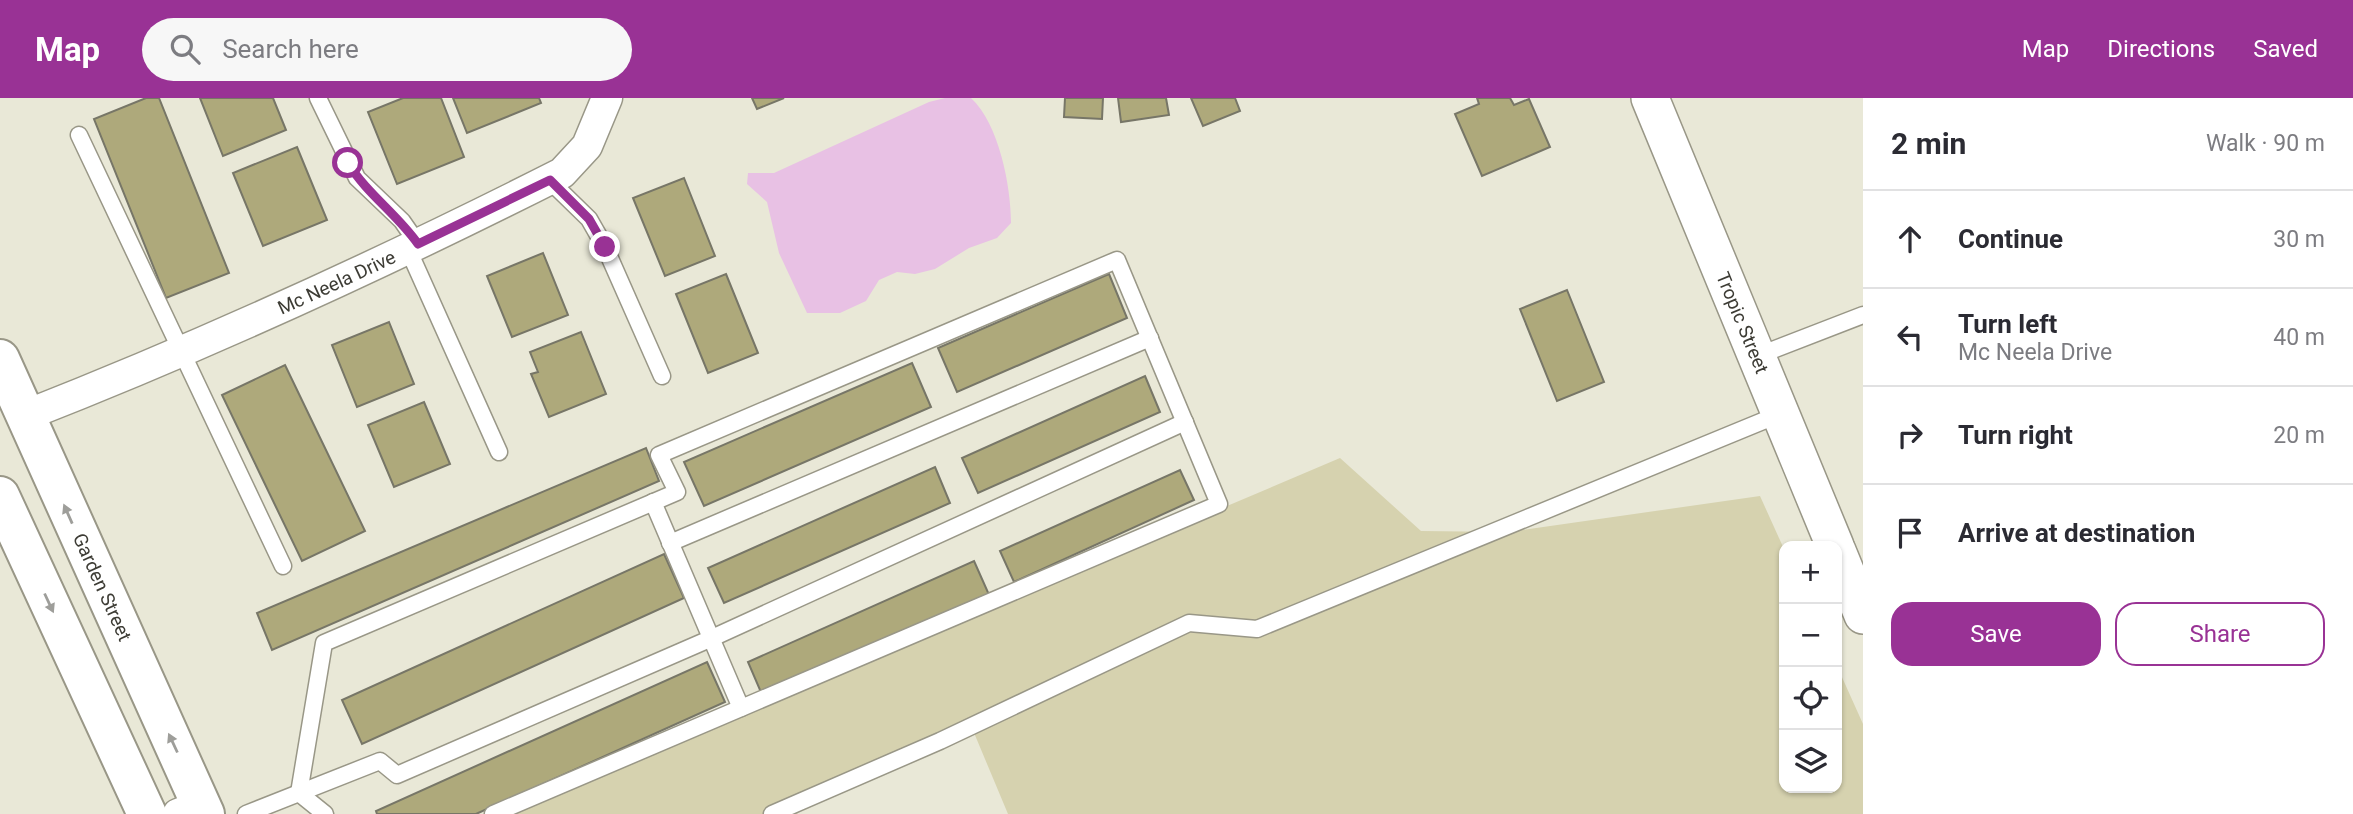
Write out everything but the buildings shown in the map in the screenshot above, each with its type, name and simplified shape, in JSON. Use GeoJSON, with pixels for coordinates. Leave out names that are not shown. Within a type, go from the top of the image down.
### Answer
{"type":"FeatureCollection","features":[{"type":"Feature","properties":{"kind":"main road","name":"Garden Street"},"geometry":{"type":"LineString","coordinates":[[0,359],[195,811]]}},
{"type":"Feature","properties":{"kind":"main road"},"geometry":{"type":"LineString","coordinates":[[0,496],[147,814]]}},
{"type":"Feature","properties":{"kind":"street","name":"Mc Neela Drive"},"geometry":{"type":"LineString","coordinates":[[24,416],[182,353],[413,247],[550,180],[562,173],[587,146],[607,98]]}},
{"type":"Feature","properties":{"kind":"street","name":"Tropic Street"},"geometry":{"type":"LineString","coordinates":[[1650,98],[1833,541]]}},
{"type":"Feature","properties":{"kind":"street"},"geometry":{"type":"LineString","coordinates":[[1842,563],[1863,615]]}},
{"type":"Feature","properties":{"kind":"lane"},"geometry":{"type":"LineString","coordinates":[[318,98],[357,178],[402,221],[499,452]]}},
{"type":"Feature","properties":{"kind":"lane"},"geometry":{"type":"LineString","coordinates":[[79,135],[283,566]]}},
{"type":"Feature","properties":{"kind":"lane"},"geometry":{"type":"LineString","coordinates":[[550,180],[589,219],[605,247],[662,376]]}},
{"type":"Feature","properties":{"kind":"lane"},"geometry":{"type":"LineString","coordinates":[[299,793],[324,643],[677,492],[659,455],[1117,260],[1219,505],[493,814]]}},
{"type":"Feature","properties":{"kind":"lane"},"geometry":{"type":"LineString","coordinates":[[1757,356],[1863,315]]}},
{"type":"Feature","properties":{"kind":"lane"},"geometry":{"type":"LineString","coordinates":[[670,543],[1150,338]]}},
{"type":"Feature","properties":{"kind":"lane"},"geometry":{"type":"LineString","coordinates":[[772,814],[940,741],[1189,624],[1257,629],[1780,414]]}},
{"type":"Feature","properties":{"kind":"lane"},"geometry":{"type":"LineString","coordinates":[[246,814],[380,761],[397,775],[712,638],[1185,422]]}},
{"type":"Feature","properties":{"kind":"lane"},"geometry":{"type":"LineString","coordinates":[[653,502],[741,708]]}},
{"type":"Feature","properties":{"kind":"lane"},"geometry":{"type":"LineString","coordinates":[[299,793],[325,814]]}},
{"type":"Feature","properties":{"kind":"shaded area"},"geometry":{"type":"Polygon","coordinates":[[[945,98],[971,98],[989,123],[1006,174],[1011,223],[997,238],[969,248],[935,269],[915,274],[897,272],[879,280],[866,301],[840,313],[807,313],[779,253],[767,202],[747,184],[748,173],[774,173],[929,102],[945,98]]]}},
{"type":"Feature","properties":{"kind":"shaded area"},"geometry":{"type":"Polygon","coordinates":[[[1340,458],[1421,531],[1508,532],[1760,496],[1780,541],[1779,793],[1842,793],[1842,677],[1863,724],[1863,814],[1008,814],[972,728],[785,799],[798,814],[502,814],[1340,458]]]}},
{"type":"Feature","properties":{"kind":"route"},"geometry":{"type":"LineString","coordinates":[[348,163],[357,178],[402,221],[418,244],[550,180],[589,219],[605,247]]}}]}
